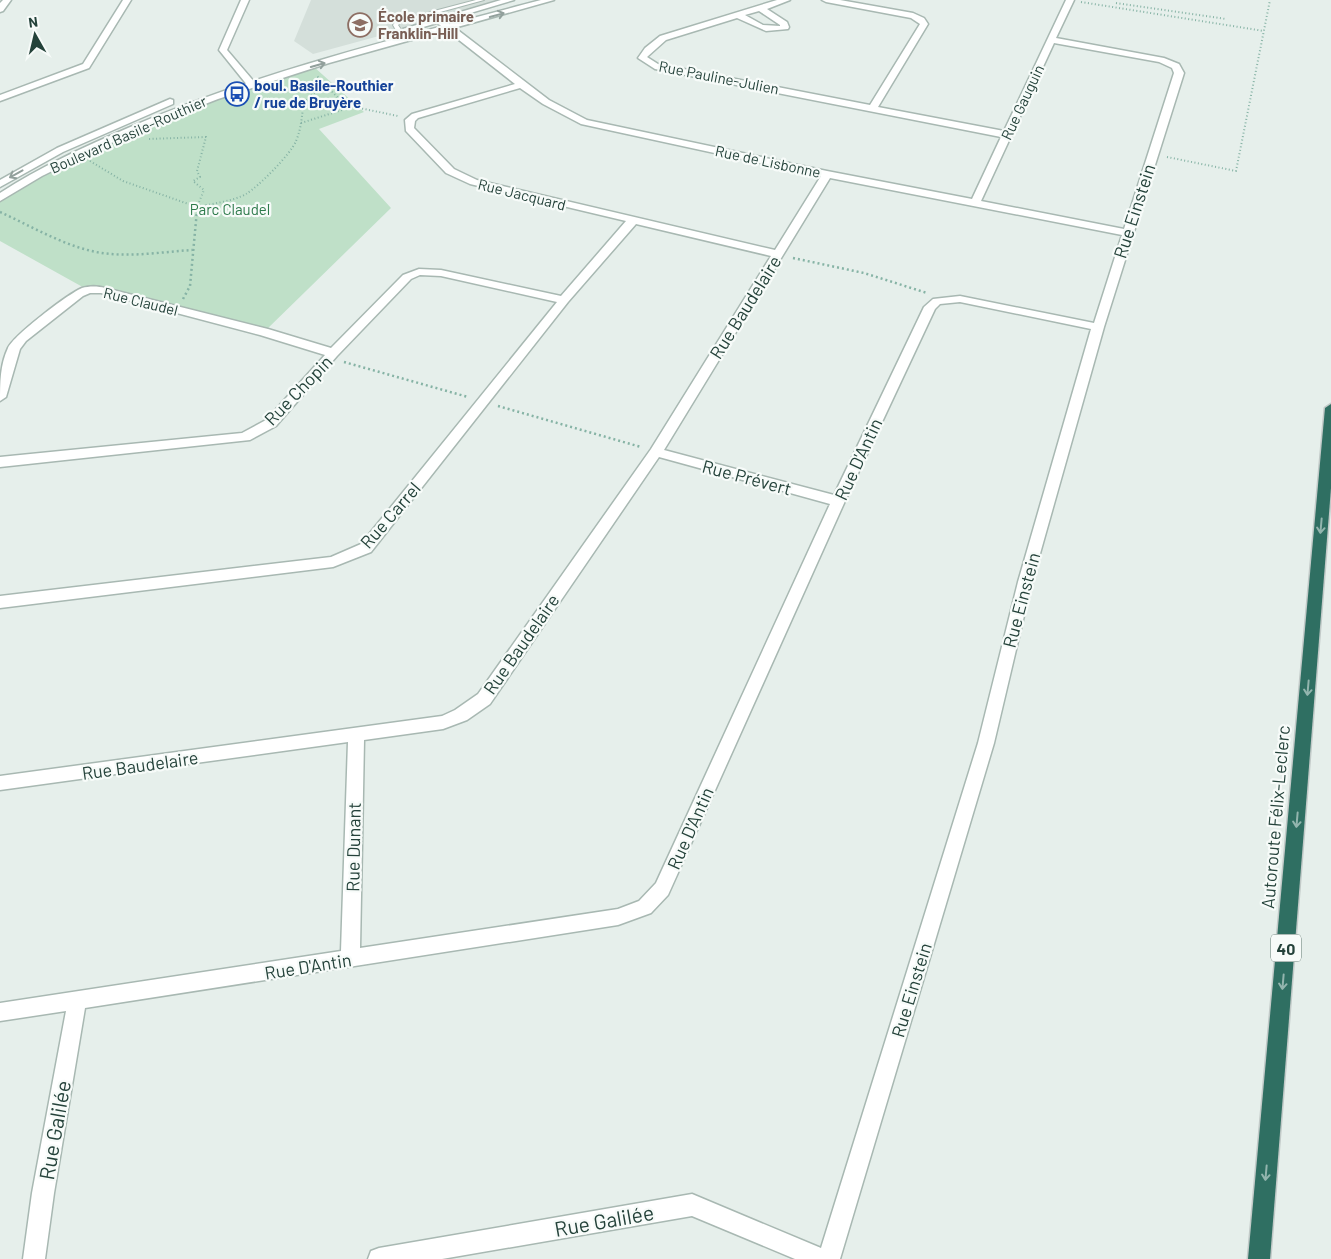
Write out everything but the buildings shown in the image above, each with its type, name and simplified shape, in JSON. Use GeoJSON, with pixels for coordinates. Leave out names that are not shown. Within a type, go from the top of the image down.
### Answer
{"type":"FeatureCollection","features":[{"type":"Feature","properties":{"kind":"highway","name":"Autoroute Félix-Leclerc"},"geometry":{"type":"LineString","coordinates":[[1259,1257],[1331,408]]}},
{"type":"Feature","properties":{"kind":"street"},"geometry":{"type":"LineString","coordinates":[[0,9],[7,0]]}},
{"type":"Feature","properties":{"kind":"street"},"geometry":{"type":"LineString","coordinates":[[0,98],[86,66],[127,0]]}},
{"type":"Feature","properties":{"kind":"street"},"geometry":{"type":"LineString","coordinates":[[245,0],[223,50],[250,74],[252,84]]}},
{"type":"Feature","properties":{"kind":"street"},"geometry":{"type":"LineString","coordinates":[[250,74],[510,0]]}},
{"type":"Feature","properties":{"kind":"street","name":"Boulevard Basile-Routhier"},"geometry":{"type":"LineString","coordinates":[[0,198],[45,171],[160,117],[252,84],[550,0]]}},
{"type":"Feature","properties":{"kind":"street","name":"Rue Pauline-Julien"},"geometry":{"type":"LineString","coordinates":[[786,0],[663,38],[648,50],[642,58],[655,66],[1007,135]]}},
{"type":"Feature","properties":{"kind":"street"},"geometry":{"type":"LineString","coordinates":[[826,0],[913,16],[924,24],[873,108]]}},
{"type":"Feature","properties":{"kind":"street","name":"Rue Gauguin"},"geometry":{"type":"LineString","coordinates":[[975,204],[1070,0]]}},
{"type":"Feature","properties":{"kind":"street"},"geometry":{"type":"LineString","coordinates":[[738,15],[764,29],[776,30],[785,27],[784,24],[760,8]]}},
{"type":"Feature","properties":{"kind":"street","name":"Rue de Lisbonne"},"geometry":{"type":"LineString","coordinates":[[439,20],[522,85],[564,114],[584,122],[828,174],[1127,233]]}},
{"type":"Feature","properties":{"kind":"street","name":"Rue Einstein"},"geometry":{"type":"LineString","coordinates":[[829,1259],[986,743],[1025,582],[1098,327],[1179,73],[1176,66],[1161,60],[1051,40]]}},
{"type":"Feature","properties":{"kind":"street"},"geometry":{"type":"LineString","coordinates":[[411,119],[522,85]]}},
{"type":"Feature","properties":{"kind":"street","name":"Boulevard Basile-Routhier"},"geometry":{"type":"LineString","coordinates":[[0,184],[60,150],[176,100]]}},
{"type":"Feature","properties":{"kind":"street","name":"Rue Jacquard"},"geometry":{"type":"LineString","coordinates":[[411,119],[408,123],[409,128],[450,171],[474,182],[777,254]]}},
{"type":"Feature","properties":{"kind":"street","name":"Rue Baudelaire"},"geometry":{"type":"LineString","coordinates":[[0,783],[356,736],[442,722],[460,715],[484,699],[656,452],[828,174]]}},
{"type":"Feature","properties":{"kind":"street","name":"Rue Carrel"},"geometry":{"type":"LineString","coordinates":[[0,602],[334,562],[366,548],[564,300],[632,220]]}},
{"type":"Feature","properties":{"kind":"street","name":"Rue Chopin"},"geometry":{"type":"LineString","coordinates":[[0,462],[245,437],[271,423],[333,353],[407,277],[419,272],[441,273],[564,300]]}},
{"type":"Feature","properties":{"kind":"street","name":"Rue Claudel"},"geometry":{"type":"LineString","coordinates":[[0,397],[14,348],[22,338],[79,294],[88,290],[101,290],[264,332],[333,353]]}},
{"type":"Feature","properties":{"kind":"street"},"geometry":{"type":"LineString","coordinates":[[944,300],[960,298],[1098,327]]}},
{"type":"Feature","properties":{"kind":"street","name":"Rue D'Antin"},"geometry":{"type":"LineString","coordinates":[[0,1012],[618,917],[645,907],[662,889],[838,501],[930,307],[937,301],[944,300]]}},
{"type":"Feature","properties":{"kind":"street","name":"Rue Prévert"},"geometry":{"type":"LineString","coordinates":[[656,452],[838,501]]}},
{"type":"Feature","properties":{"kind":"street","name":"Rue Dunant"},"geometry":{"type":"LineString","coordinates":[[350,959],[356,736]]}},
{"type":"Feature","properties":{"kind":"street","name":"Rue Galilée"},"geometry":{"type":"LineString","coordinates":[[34,1259],[45,1184],[78,1000]]}},
{"type":"Feature","properties":{"kind":"street","name":"Rue Galilée"},"geometry":{"type":"LineString","coordinates":[[379,1259],[692,1205],[821,1259]]}},
{"type":"Feature","properties":{"kind":"lane"},"geometry":{"type":"LineString","coordinates":[[399,31],[395,25],[398,22],[482,0]]}},
{"type":"Feature","properties":{"kind":"path"},"geometry":{"type":"LineString","coordinates":[[1152,155],[1236,171],[1270,0]]}},
{"type":"Feature","properties":{"kind":"path"},"geometry":{"type":"LineString","coordinates":[[1080,2],[1264,31]]}},
{"type":"Feature","properties":{"kind":"path"},"geometry":{"type":"LineString","coordinates":[[1116,3],[1226,19]]}},
{"type":"Feature","properties":{"kind":"path"},"geometry":{"type":"LineString","coordinates":[[314,66],[313,72],[345,106],[411,119]]}},
{"type":"Feature","properties":{"kind":"path"},"geometry":{"type":"LineString","coordinates":[[78,155],[123,181],[197,207],[245,195],[276,167],[296,142],[307,96],[315,90],[329,87]]}},
{"type":"Feature","properties":{"kind":"path"},"geometry":{"type":"LineString","coordinates":[[300,123],[342,110],[345,106]]}},
{"type":"Feature","properties":{"kind":"path"},"geometry":{"type":"LineString","coordinates":[[113,139],[206,137],[197,171],[200,177],[194,181],[204,190],[197,207],[190,286],[176,310]]}},
{"type":"Feature","properties":{"kind":"path"},"geometry":{"type":"LineString","coordinates":[[0,212],[74,246],[96,252],[117,254],[192,250]]}},
{"type":"Feature","properties":{"kind":"path"},"geometry":{"type":"LineString","coordinates":[[777,254],[864,273],[944,300]]}},
{"type":"Feature","properties":{"kind":"shaded area","name":"École primaire Franklin-Hill"},"geometry":{"type":"Polygon","coordinates":[[[311,0],[511,0],[313,54],[294,41],[311,0]]]}},
{"type":"Feature","properties":{"kind":"green space","name":"Parc Claudel"},"geometry":{"type":"Polygon","coordinates":[[[313,66],[364,112],[319,129],[391,208],[264,332],[101,290],[88,290],[0,241],[0,198],[12,190],[160,117],[313,66]]]}},
{"type":"Feature","properties":{"kind":"place","name":"École primaire Franklin-Hill"},"geometry":{"type":"Point","coordinates":[360,25]}},
{"type":"Feature","properties":{"kind":"place","name":"boul. Basile-Routhier / rue de Bruyère"},"geometry":{"type":"Point","coordinates":[237,94]}}]}
